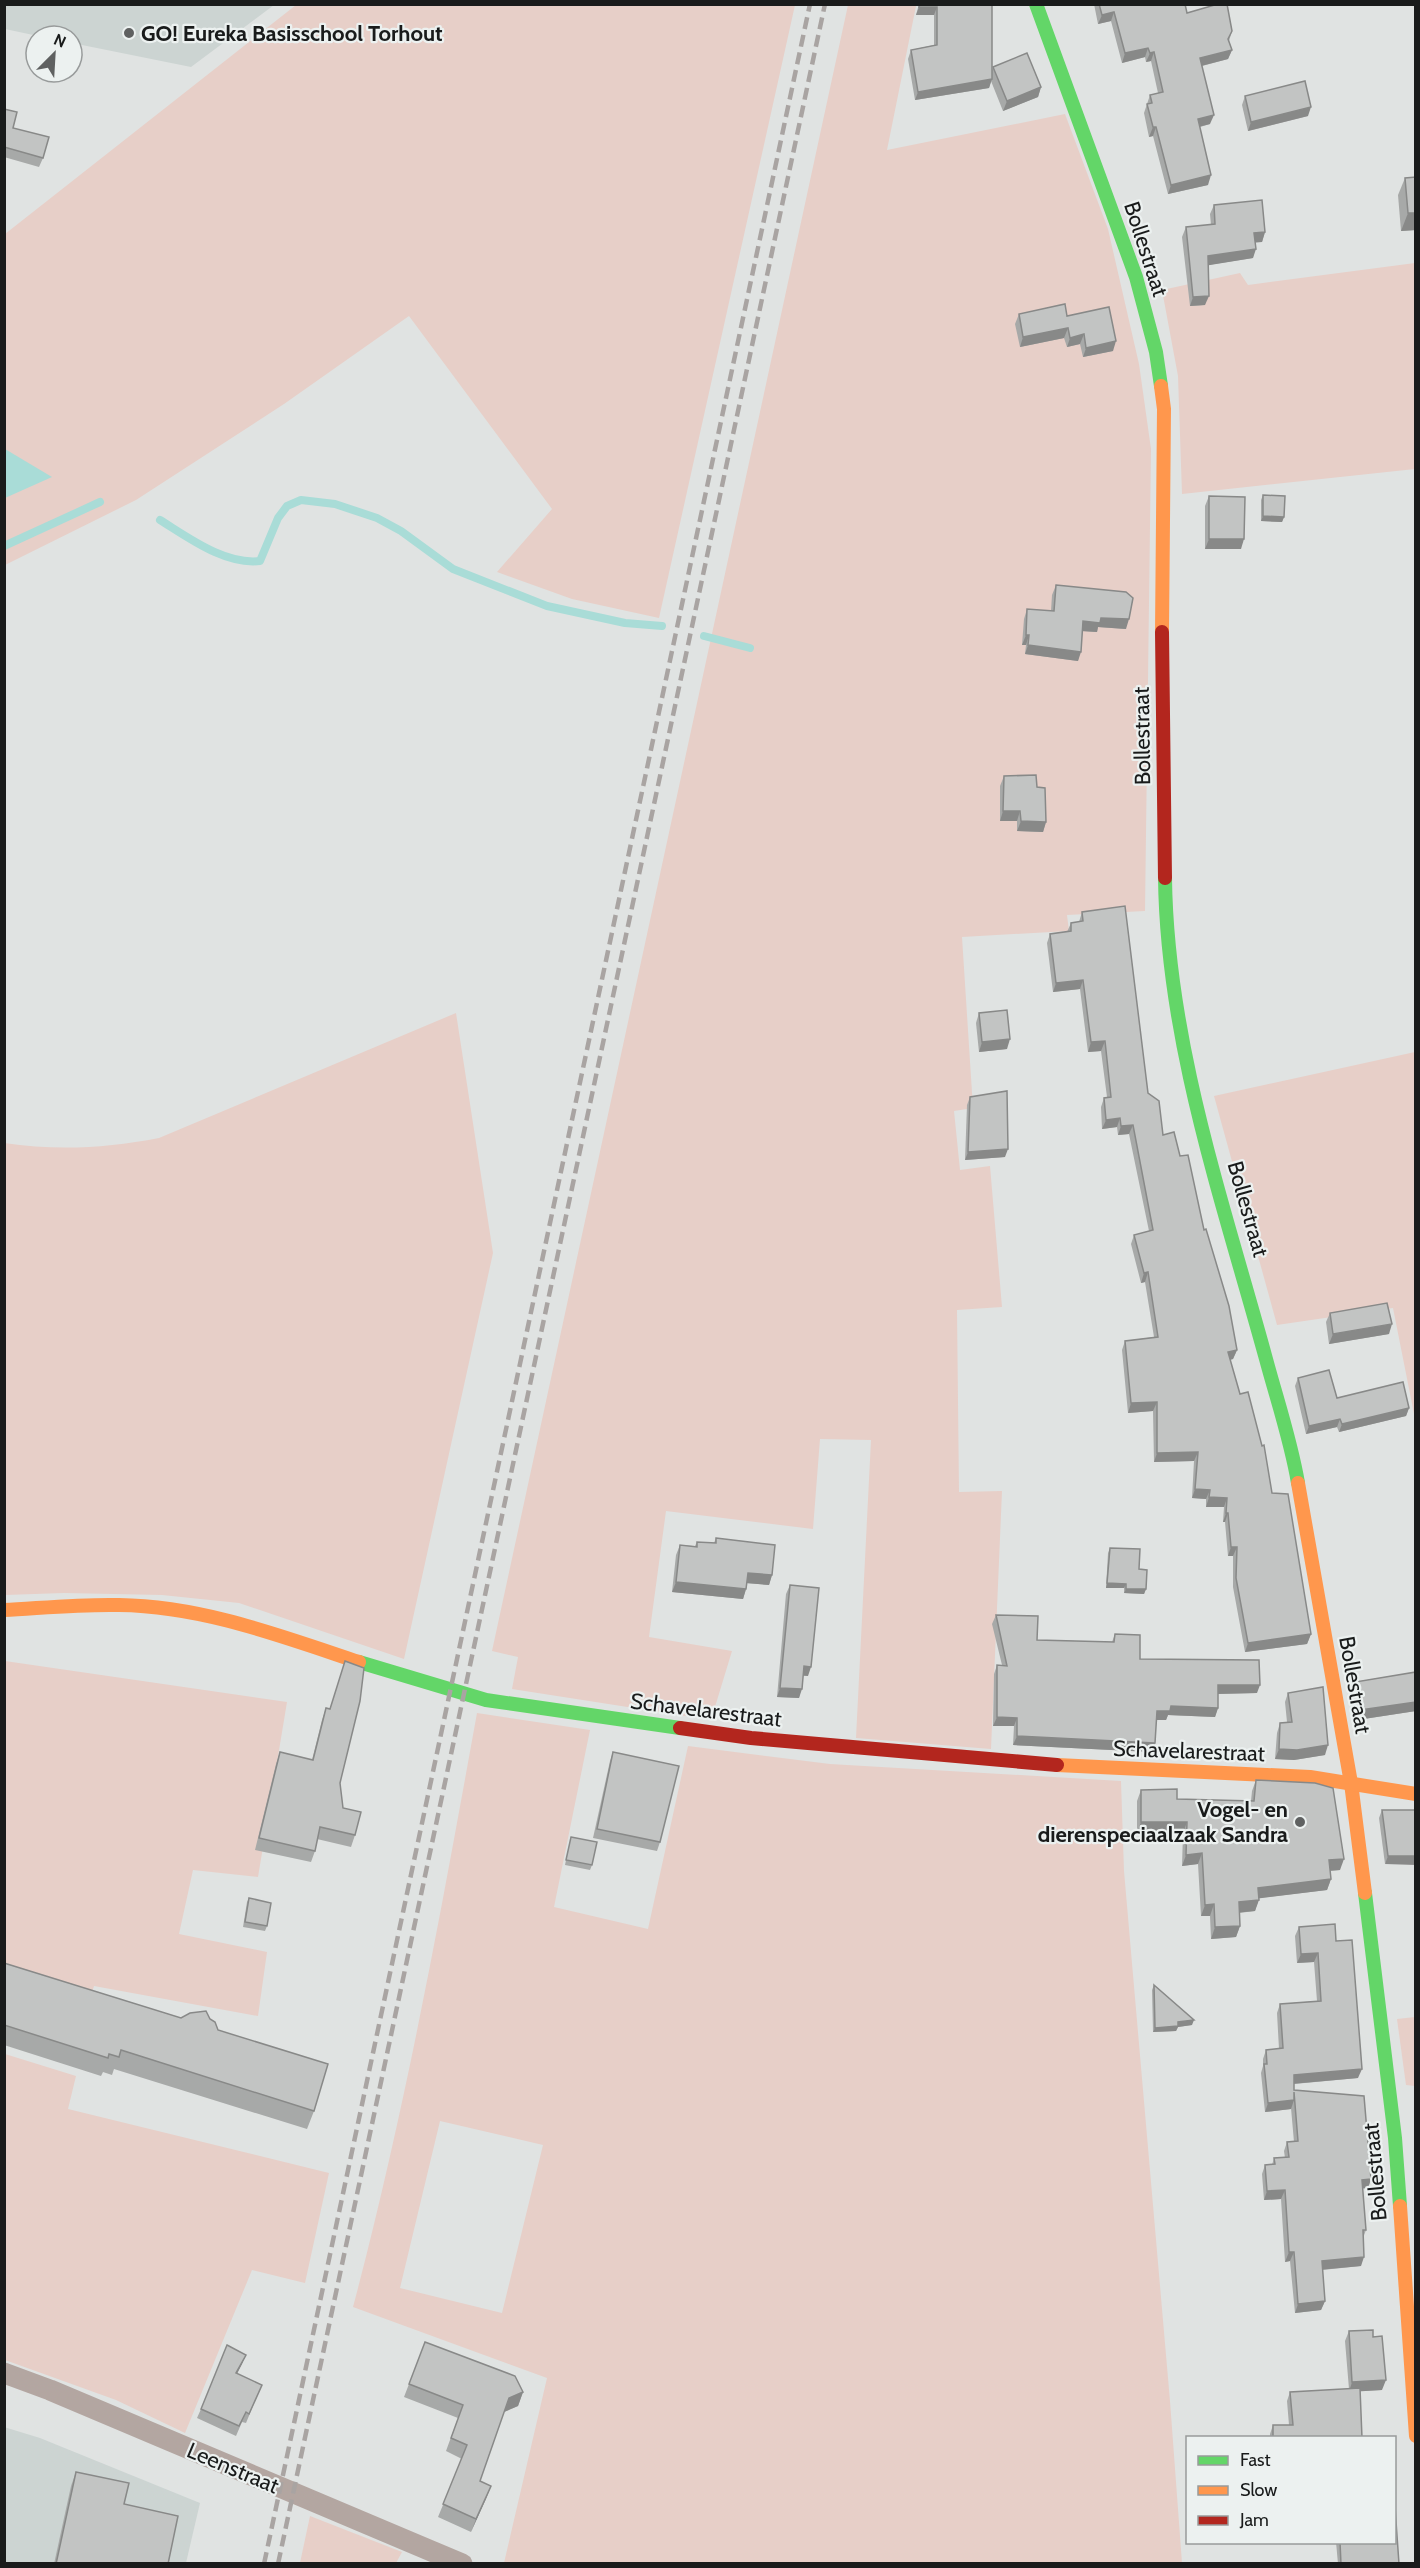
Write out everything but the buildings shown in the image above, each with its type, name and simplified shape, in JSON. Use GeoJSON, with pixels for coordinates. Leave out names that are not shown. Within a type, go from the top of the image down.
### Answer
{"type":"FeatureCollection","features":[{"type":"Feature","properties":{"kind":"street","name":"Bollestraat"},"geometry":{"type":"LineString","coordinates":[[1036,4],[1136,277],[1156,352],[1164,409],[1162,669],[1165,916],[1172,985],[1194,1095],[1296,1470],[1351,1783],[1361,1844],[1395,2138],[1416,2436]]}},
{"type":"Feature","properties":{"kind":"street","name":"Schavelarestraat"},"geometry":{"type":"LineString","coordinates":[[4,1610],[120,1605],[221,1619],[244,1623],[403,1677],[486,1700],[751,1738],[1091,1768],[1310,1777],[1416,1794]]}},
{"type":"Feature","properties":{"kind":"street","name":"Leenstraat"},"geometry":{"type":"LineString","coordinates":[[4,2373],[50,2390],[462,2564]]}},
{"type":"Feature","properties":{"kind":"shaded area","name":"GO! Eureka Basisschool Torhout"},"geometry":{"type":"Polygon","coordinates":[[[5,4],[274,5],[191,67],[84,45],[84,24],[24,24],[24,33],[5,29],[5,4]]]}},
{"type":"Feature","properties":{"kind":"shaded area"},"geometry":{"type":"Polygon","coordinates":[[[296,5],[795,5],[659,618],[572,599],[497,572],[552,509],[409,316],[284,404],[136,500],[5,565],[5,234],[296,5]]]}},
{"type":"Feature","properties":{"kind":"shaded area"},"geometry":{"type":"Polygon","coordinates":[[[848,5],[916,6],[887,150],[1065,114],[1108,229],[1139,364],[1151,449],[1145,911],[1067,915],[1069,931],[962,937],[973,1108],[954,1111],[960,1170],[990,1166],[1002,1307],[957,1310],[959,1492],[1002,1491],[991,1749],[856,1738],[871,1440],[820,1439],[813,1529],[666,1511],[649,1637],[732,1651],[711,1720],[512,1689],[518,1657],[492,1651],[848,5]]]}},
{"type":"Feature","properties":{"kind":"shaded area"},"geometry":{"type":"Polygon","coordinates":[[[1415,263],[1415,469],[1182,494],[1178,376],[1162,290],[1240,273],[1248,285],[1415,263]]]}},
{"type":"Feature","properties":{"kind":"shaded area"},"geometry":{"type":"Polygon","coordinates":[[[456,1013],[493,1253],[404,1659],[239,1603],[162,1595],[64,1593],[5,1595],[4,1143],[44,1147],[82,1147],[159,1138],[456,1013]]]}},
{"type":"Feature","properties":{"kind":"shaded area"},"geometry":{"type":"Polygon","coordinates":[[[1415,1052],[1415,1419],[1393,1308],[1277,1325],[1214,1096],[1415,1052]]]}},
{"type":"Feature","properties":{"kind":"shaded area"},"geometry":{"type":"Polygon","coordinates":[[[5,1661],[287,1702],[258,1877],[193,1870],[179,1934],[267,1952],[258,2016],[94,1986],[89,2002],[5,1976],[5,1661]]]}},
{"type":"Feature","properties":{"kind":"shaded area"},"geometry":{"type":"Polygon","coordinates":[[[477,1713],[590,1730],[554,1907],[648,1929],[688,1746],[830,1764],[1121,1781],[1124,1871],[1182,2563],[504,2563],[547,2378],[353,2307],[406,2085],[477,1713]],[[440,2121],[400,2288],[502,2313],[543,2145],[440,2121]]]}},
{"type":"Feature","properties":{"kind":"shaded area"},"geometry":{"type":"Polygon","coordinates":[[[1416,2017],[1415,2086],[1406,2085],[1397,2019],[1416,2017]]]}},
{"type":"Feature","properties":{"kind":"shaded area"},"geometry":{"type":"Polygon","coordinates":[[[5,2054],[76,2076],[68,2109],[329,2173],[305,2283],[252,2270],[185,2433],[116,2400],[5,2360],[5,2054]]]}},
{"type":"Feature","properties":{"kind":"shaded area"},"geometry":{"type":"Polygon","coordinates":[[[4,2427],[40,2438],[200,2503],[186,2563],[5,2563],[4,2427]]]}},
{"type":"Feature","properties":{"kind":"shaded area"},"geometry":{"type":"Polygon","coordinates":[[[310,2516],[402,2552],[396,2563],[300,2563],[310,2516]]]}},
{"type":"Feature","properties":{"kind":"water"},"geometry":{"type":"Polygon","coordinates":[[[5,449],[52,477],[5,498],[5,449]]]}},
{"type":"Feature","properties":{"kind":"waterway"},"geometry":{"type":"LineString","coordinates":[[160,520],[221,555],[234,559],[260,561],[278,518],[287,506],[301,500],[335,504],[377,518],[401,531],[453,569],[547,606],[625,623],[662,626]]}},
{"type":"Feature","properties":{"kind":"waterway"},"geometry":{"type":"LineString","coordinates":[[4,546],[100,502]]}},
{"type":"Feature","properties":{"kind":"waterway"},"geometry":{"type":"LineString","coordinates":[[704,636],[750,648]]}},
{"type":"Feature","properties":{"kind":"railway"},"geometry":{"type":"LineString","coordinates":[[264,2564],[810,4]]}},
{"type":"Feature","properties":{"kind":"railway"},"geometry":{"type":"LineString","coordinates":[[278,2564],[825,4]]}},
{"type":"Feature","properties":{"kind":"traffic: fast"},"geometry":{"type":"LineString","coordinates":[[1036,4],[1136,277],[1156,352],[1161,386]]}},
{"type":"Feature","properties":{"kind":"traffic: fast"},"geometry":{"type":"LineString","coordinates":[[1165,878],[1168,939],[1186,1061],[1216,1181],[1284,1421],[1298,1483]]}},
{"type":"Feature","properties":{"kind":"traffic: fast"},"geometry":{"type":"LineString","coordinates":[[359,1662],[486,1700],[680,1728]]}},
{"type":"Feature","properties":{"kind":"traffic: fast"},"geometry":{"type":"LineString","coordinates":[[1365,1893],[1395,2138],[1400,2206]]}},
{"type":"Feature","properties":{"kind":"traffic: slow"},"geometry":{"type":"LineString","coordinates":[[1161,386],[1164,409],[1162,632]]}},
{"type":"Feature","properties":{"kind":"traffic: slow"},"geometry":{"type":"LineString","coordinates":[[1298,1483],[1351,1783],[1365,1893]]}},
{"type":"Feature","properties":{"kind":"traffic: slow"},"geometry":{"type":"LineString","coordinates":[[4,1610],[105,1605],[181,1611],[241,1624],[359,1662]]}},
{"type":"Feature","properties":{"kind":"traffic: slow"},"geometry":{"type":"LineString","coordinates":[[1057,1765],[1310,1777],[1416,1794]]}},
{"type":"Feature","properties":{"kind":"traffic: slow"},"geometry":{"type":"LineString","coordinates":[[1400,2206],[1416,2436]]}},
{"type":"Feature","properties":{"kind":"traffic: jam"},"geometry":{"type":"LineString","coordinates":[[1162,632],[1165,878]]}},
{"type":"Feature","properties":{"kind":"traffic: jam"},"geometry":{"type":"LineString","coordinates":[[680,1728],[751,1738],[1057,1765]]}},
{"type":"Feature","properties":{"kind":"place","name":"GO! Eureka Basisschool Torhout"},"geometry":{"type":"Point","coordinates":[129,33]}},
{"type":"Feature","properties":{"kind":"place","name":"Vogel- en dierenspeciaalzaak Sandra"},"geometry":{"type":"Point","coordinates":[1300,1822]}}]}
